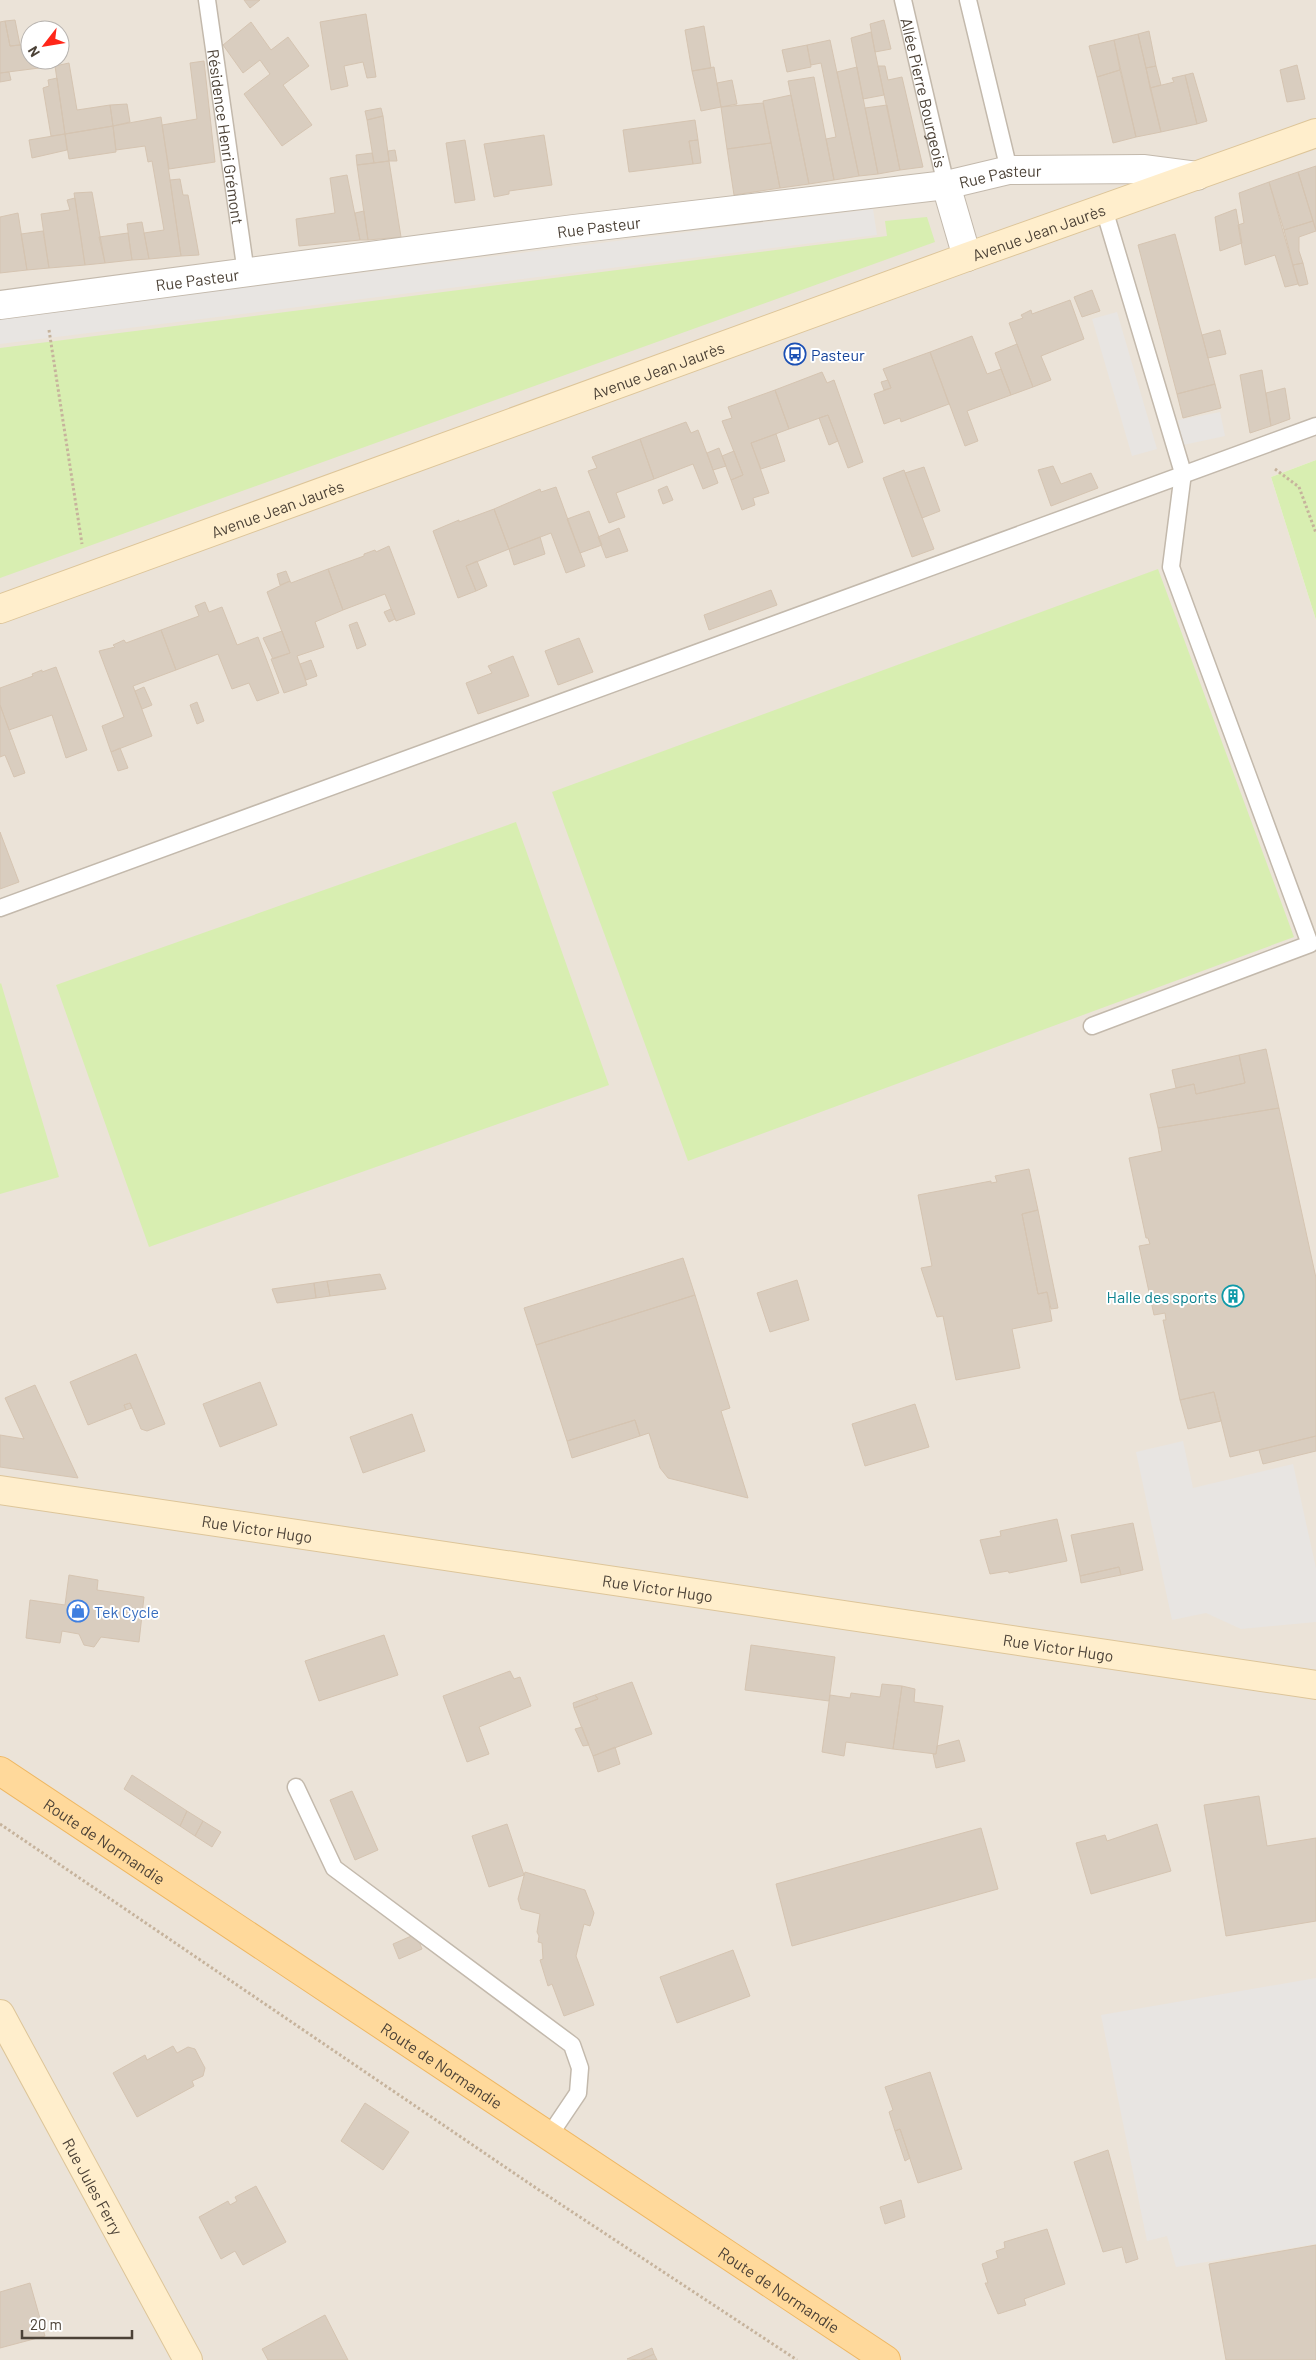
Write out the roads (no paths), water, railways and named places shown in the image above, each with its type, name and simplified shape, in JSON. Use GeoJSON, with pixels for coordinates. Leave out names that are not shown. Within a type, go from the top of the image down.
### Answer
{"type":"FeatureCollection","features":[{"type":"Feature","properties":{"kind":"main road","name":"Route de Normandie"},"geometry":{"type":"LineString","coordinates":[[0,1771],[886,2360]]}},
{"type":"Feature","properties":{"kind":"street","name":"Avenue Jean Jaurès"},"geometry":{"type":"LineString","coordinates":[[0,610],[1316,133]]}},
{"type":"Feature","properties":{"kind":"street","name":"Rue Pasteur"},"geometry":{"type":"LineString","coordinates":[[0,305],[584,228],[946,185],[1009,170],[1143,169],[1197,176]]}},
{"type":"Feature","properties":{"kind":"street"},"geometry":{"type":"LineString","coordinates":[[946,185],[967,258]]}},
{"type":"Feature","properties":{"kind":"street","name":"Rue Victor Hugo"},"geometry":{"type":"LineString","coordinates":[[0,1490],[1316,1685]]}},
{"type":"Feature","properties":{"kind":"street","name":"Rue Jules Ferry"},"geometry":{"type":"LineString","coordinates":[[0,2014],[188,2360]]}},
{"type":"Feature","properties":{"kind":"lane","name":"Résidence Henri Grémont"},"geometry":{"type":"LineString","coordinates":[[207,0],[246,273]]}},
{"type":"Feature","properties":{"kind":"lane","name":"Allée Pierre Bourgeois"},"geometry":{"type":"LineString","coordinates":[[902,0],[946,185]]}},
{"type":"Feature","properties":{"kind":"lane"},"geometry":{"type":"LineString","coordinates":[[968,0],[1009,170]]}},
{"type":"Feature","properties":{"kind":"lane"},"geometry":{"type":"LineString","coordinates":[[1092,1026],[1310,944],[1171,567],[1183,473],[1104,209]]}},
{"type":"Feature","properties":{"kind":"lane"},"geometry":{"type":"LineString","coordinates":[[0,908],[1183,473],[1316,426]]}},
{"type":"Feature","properties":{"kind":"lane"},"geometry":{"type":"LineString","coordinates":[[296,1787],[334,1868],[572,2046],[580,2068],[578,2093],[549,2136]]}},
{"type":"Feature","properties":{"kind":"place","name":"Pasteur"},"geometry":{"type":"Point","coordinates":[795,354]}},
{"type":"Feature","properties":{"kind":"place","name":"Halle des sports"},"geometry":{"type":"Point","coordinates":[1233,1296]}},
{"type":"Feature","properties":{"kind":"place","name":"Tek Cycle"},"geometry":{"type":"Point","coordinates":[78,1611]}}]}
